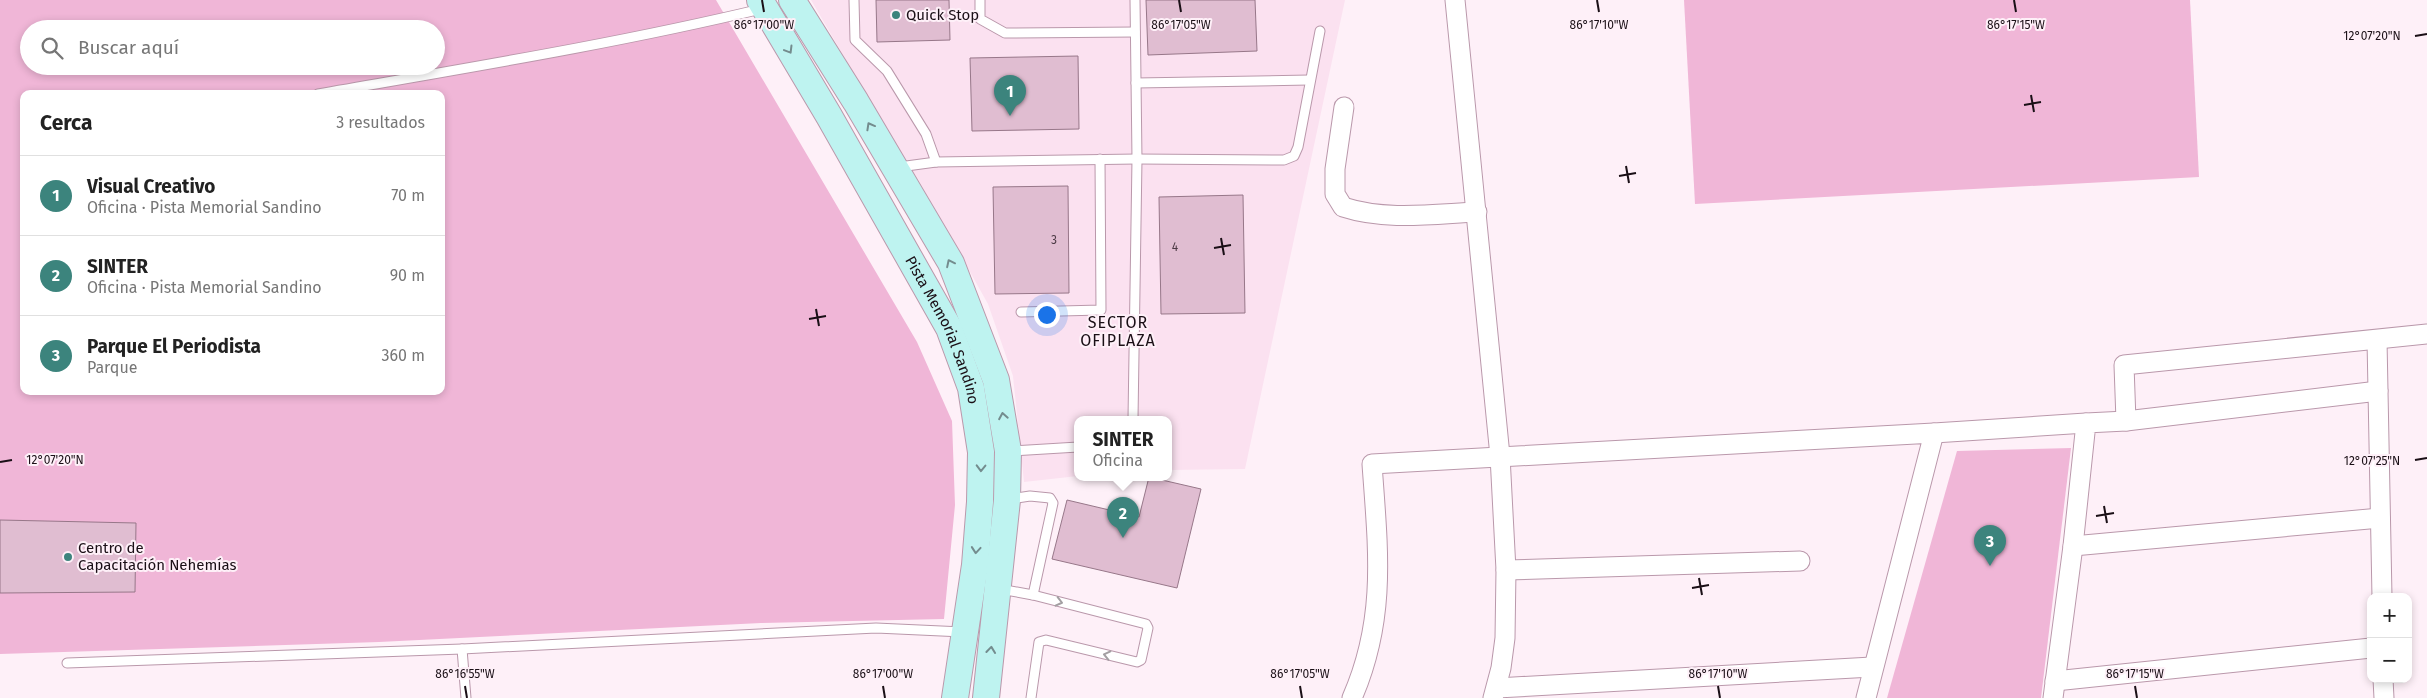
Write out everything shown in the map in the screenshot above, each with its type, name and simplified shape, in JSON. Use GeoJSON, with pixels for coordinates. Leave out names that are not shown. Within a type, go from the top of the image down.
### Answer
{"type":"FeatureCollection","features":[{"type":"Feature","properties":{"kind":"main road","name":"Pista Memorial Sandino"},"geometry":{"type":"LineString","coordinates":[[792,0],[856,102],[951,262],[996,380],[1008,451],[975,565],[966,632],[954,698]]}},
{"type":"Feature","properties":{"kind":"main road","name":"Pista Memorial Sandino"},"geometry":{"type":"LineString","coordinates":[[762,4],[829,116],[950,328],[971,388],[981,452],[994,501],[997,588],[986,698]]}},
{"type":"Feature","properties":{"kind":"main road"},"geometry":{"type":"LineString","coordinates":[[829,116],[844,124],[870,165],[879,169],[894,168],[889,179],[888,194],[891,206],[908,235],[911,259]]}},
{"type":"Feature","properties":{"kind":"street"},"geometry":{"type":"LineString","coordinates":[[1456,0],[1500,456],[1506,570],[1505,638],[1495,693],[1872,667]]}},
{"type":"Feature","properties":{"kind":"street"},"geometry":{"type":"LineString","coordinates":[[1344,107],[1335,170],[1335,194],[1343,207],[1362,213],[1410,215],[1477,212]]}},
{"type":"Feature","properties":{"kind":"street"},"geometry":{"type":"LineString","coordinates":[[2126,421],[2124,365],[2427,334]]}},
{"type":"Feature","properties":{"kind":"street"},"geometry":{"type":"LineString","coordinates":[[2377,340],[2382,593]]}},
{"type":"Feature","properties":{"kind":"street"},"geometry":{"type":"LineString","coordinates":[[1352,698],[1370,649],[1378,595],[1379,562],[1372,464],[2126,421],[2378,391]]}},
{"type":"Feature","properties":{"kind":"street"},"geometry":{"type":"LineString","coordinates":[[2086,423],[2073,546],[2054,689],[2367,649]]}},
{"type":"Feature","properties":{"kind":"street"},"geometry":{"type":"LineString","coordinates":[[1866,698],[1872,667],[1934,433]]}},
{"type":"Feature","properties":{"kind":"street"},"geometry":{"type":"LineString","coordinates":[[2073,546],[2380,518]]}},
{"type":"Feature","properties":{"kind":"street"},"geometry":{"type":"LineString","coordinates":[[1506,570],[1800,561]]}},
{"type":"Feature","properties":{"kind":"street"},"geometry":{"type":"LineString","coordinates":[[2384,683],[2384,698]]}},
{"type":"Feature","properties":{"kind":"lane"},"geometry":{"type":"LineString","coordinates":[[854,0],[855,40],[887,71],[926,134],[936,162]]}},
{"type":"Feature","properties":{"kind":"lane"},"geometry":{"type":"LineString","coordinates":[[980,0],[980,19],[1005,33],[1135,32]]}},
{"type":"Feature","properties":{"kind":"lane"},"geometry":{"type":"LineString","coordinates":[[1133,416],[1137,159],[1135,0]]}},
{"type":"Feature","properties":{"kind":"lane"},"geometry":{"type":"LineString","coordinates":[[445,72],[563,52],[678,29],[762,4]]}},
{"type":"Feature","properties":{"kind":"lane"},"geometry":{"type":"LineString","coordinates":[[894,168],[936,162],[1100,159],[1284,160],[1294,156],[1298,147],[1309,80],[1320,31]]}},
{"type":"Feature","properties":{"kind":"lane"},"geometry":{"type":"LineString","coordinates":[[341,90],[429,75]]}},
{"type":"Feature","properties":{"kind":"lane"},"geometry":{"type":"LineString","coordinates":[[1136,83],[1309,80]]}},
{"type":"Feature","properties":{"kind":"lane"},"geometry":{"type":"LineString","coordinates":[[1021,312],[1101,310],[1100,159]]}},
{"type":"Feature","properties":{"kind":"lane"},"geometry":{"type":"LineString","coordinates":[[1008,451],[1074,447]]}},
{"type":"Feature","properties":{"kind":"lane"},"geometry":{"type":"LineString","coordinates":[[994,501],[1030,496],[1050,498],[1053,503],[1033,595]]}},
{"type":"Feature","properties":{"kind":"lane"},"geometry":{"type":"LineString","coordinates":[[997,588],[1033,595],[1146,624],[1148,628],[1141,660],[1137,662],[1046,640],[1039,642],[1031,698]]}},
{"type":"Feature","properties":{"kind":"lane"},"geometry":{"type":"LineString","coordinates":[[66,662],[462,649],[876,628],[966,632]]}},
{"type":"Feature","properties":{"kind":"lane"},"geometry":{"type":"LineString","coordinates":[[462,649],[466,698]]}},
{"type":"Feature","properties":{"kind":"shaded area"},"geometry":{"type":"Polygon","coordinates":[[[0,0],[716,0],[917,342],[952,421],[955,505],[944,619],[761,623],[379,642],[0,654],[0,0]]]}},
{"type":"Feature","properties":{"kind":"shaded area"},"geometry":{"type":"Polygon","coordinates":[[[811,0],[1345,0],[1245,469],[1172,470],[1172,416],[1074,416],[1074,476],[1024,482],[1013,376],[988,304],[918,179],[895,144],[811,0]]]}},
{"type":"Feature","properties":{"kind":"shaded area"},"geometry":{"type":"Polygon","coordinates":[[[1684,0],[2190,0],[2199,177],[1695,204],[1684,0]]]}},
{"type":"Feature","properties":{"kind":"shaded area"},"geometry":{"type":"Polygon","coordinates":[[[2071,448],[2041,698],[1887,698],[1957,451],[2071,448]]]}},
{"type":"Feature","properties":{"kind":"building"},"geometry":{"type":"Polygon","coordinates":[[[876,0],[949,0],[950,40],[877,42],[876,0]]]}},
{"type":"Feature","properties":{"kind":"building"},"geometry":{"type":"Polygon","coordinates":[[[1146,0],[1255,0],[1257,51],[1148,55],[1146,0]]]}},
{"type":"Feature","properties":{"kind":"building"},"geometry":{"type":"Polygon","coordinates":[[[1078,56],[1079,129],[972,131],[970,58],[1078,56]]]}},
{"type":"Feature","properties":{"kind":"building"},"geometry":{"type":"Polygon","coordinates":[[[1068,186],[1069,293],[995,294],[993,187],[1068,186]]]}},
{"type":"Feature","properties":{"kind":"building"},"geometry":{"type":"Polygon","coordinates":[[[1243,195],[1245,313],[1161,314],[1159,197],[1243,195]]]}},
{"type":"Feature","properties":{"kind":"building"},"geometry":{"type":"Polygon","coordinates":[[[1148,481],[1166,481],[1201,489],[1177,588],[1052,559],[1067,500],[1139,517],[1148,481]]]}},
{"type":"Feature","properties":{"kind":"building","name":"Centro de Capacitación Nehemías"},"geometry":{"type":"Polygon","coordinates":[[[0,520],[136,523],[135,592],[0,593],[0,520]]]}},
{"type":"Feature","properties":{"kind":"place","name":"Quick Stop"},"geometry":{"type":"Point","coordinates":[896,15]}},
{"type":"Feature","properties":{"kind":"place","name":"Visual Creativo"},"geometry":{"type":"Point","coordinates":[1010,116]}},
{"type":"Feature","properties":{"kind":"place","name":"SINTER"},"geometry":{"type":"Point","coordinates":[1123,538]}},
{"type":"Feature","properties":{"kind":"place","name":"Centro de Capacitación Nehemías"},"geometry":{"type":"Point","coordinates":[68,557]}},
{"type":"Feature","properties":{"kind":"place","name":"Parque El Periodista"},"geometry":{"type":"Point","coordinates":[1990,566]}},
{"type":"Feature","properties":{"kind":"district","name":"SECTOR OFIPLAZA"},"geometry":{"type":"Point","coordinates":[1118,331]}}]}
